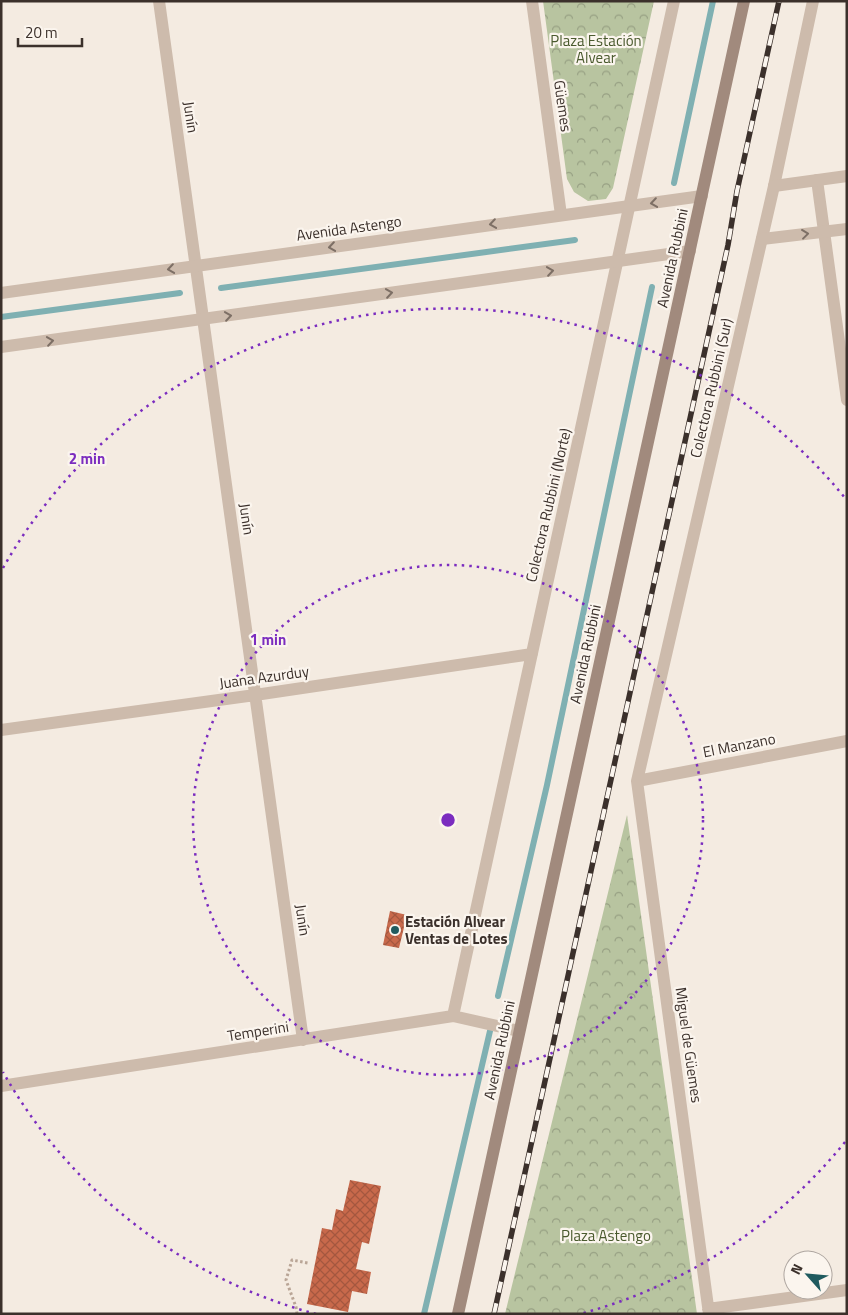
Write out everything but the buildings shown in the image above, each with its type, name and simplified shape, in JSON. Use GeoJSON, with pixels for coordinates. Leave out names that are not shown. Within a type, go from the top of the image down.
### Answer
{"type":"FeatureCollection","features":[{"type":"Feature","properties":{"kind":"main road","name":"Avenida Rubbini"},"geometry":{"type":"LineString","coordinates":[[458,1314],[744,1]]}},
{"type":"Feature","properties":{"kind":"street","name":"Junín"},"geometry":{"type":"LineString","coordinates":[[159,1],[304,1040]]}},
{"type":"Feature","properties":{"kind":"street","name":"Güemes"},"geometry":{"type":"LineString","coordinates":[[532,1],[561,214]]}},
{"type":"Feature","properties":{"kind":"street","name":"Colectora Rubbini (Norte)"},"geometry":{"type":"LineString","coordinates":[[453,1016],[619,261],[674,1]]}},
{"type":"Feature","properties":{"kind":"street","name":"Colectora Rubbini (Sur)"},"geometry":{"type":"LineString","coordinates":[[637,781],[774,186],[813,1]]}},
{"type":"Feature","properties":{"kind":"street"},"geometry":{"type":"LineString","coordinates":[[774,186],[847,176]]}},
{"type":"Feature","properties":{"kind":"street"},"geometry":{"type":"LineString","coordinates":[[817,180],[847,400]]}},
{"type":"Feature","properties":{"kind":"street","name":"Avenida Astengo"},"geometry":{"type":"LineString","coordinates":[[1,292],[702,196]]}},
{"type":"Feature","properties":{"kind":"street"},"geometry":{"type":"LineString","coordinates":[[762,239],[847,228]]}},
{"type":"Feature","properties":{"kind":"street"},"geometry":{"type":"LineString","coordinates":[[1,347],[690,251]]}},
{"type":"Feature","properties":{"kind":"street","name":"Juana Azurduy"},"geometry":{"type":"LineString","coordinates":[[1,730],[532,654]]}},
{"type":"Feature","properties":{"kind":"street","name":"El Manzano"},"geometry":{"type":"LineString","coordinates":[[637,781],[847,741]]}},
{"type":"Feature","properties":{"kind":"street","name":"Miguel de Güemes"},"geometry":{"type":"LineString","coordinates":[[637,781],[709,1311]]}},
{"type":"Feature","properties":{"kind":"street","name":"Temperini"},"geometry":{"type":"LineString","coordinates":[[1,1086],[453,1016],[519,1031]]}},
{"type":"Feature","properties":{"kind":"street"},"geometry":{"type":"LineString","coordinates":[[709,1311],[847,1290]]}},
{"type":"Feature","properties":{"kind":"path"},"geometry":{"type":"LineString","coordinates":[[297,1314],[286,1280],[292,1260],[308,1263]]}},
{"type":"Feature","properties":{"kind":"green space","name":"Plaza Estación Alvear"},"geometry":{"type":"Polygon","coordinates":[[[543,1],[654,1],[613,188],[606,199],[588,201],[574,192],[567,179],[543,1]]]}},
{"type":"Feature","properties":{"kind":"green space","name":"Plaza Astengo"},"geometry":{"type":"Polygon","coordinates":[[[627,815],[697,1314],[505,1314],[627,815]]]}},
{"type":"Feature","properties":{"kind":"waterway"},"geometry":{"type":"LineString","coordinates":[[674,183],[713,1]]}},
{"type":"Feature","properties":{"kind":"waterway"},"geometry":{"type":"LineString","coordinates":[[221,288],[575,240]]}},
{"type":"Feature","properties":{"kind":"waterway"},"geometry":{"type":"LineString","coordinates":[[498,996],[547,785],[652,287]]}},
{"type":"Feature","properties":{"kind":"waterway"},"geometry":{"type":"LineString","coordinates":[[1,317],[180,293]]}},
{"type":"Feature","properties":{"kind":"waterway"},"geometry":{"type":"LineString","coordinates":[[424,1314],[490,1031]]}},
{"type":"Feature","properties":{"kind":"railway"},"geometry":{"type":"LineString","coordinates":[[494,1314],[728,245],[737,191],[779,1]]}},
{"type":"Feature","properties":{"kind":"place","name":"Estación Alvear Ventas de Lotes"},"geometry":{"type":"Point","coordinates":[395,930]}}]}
